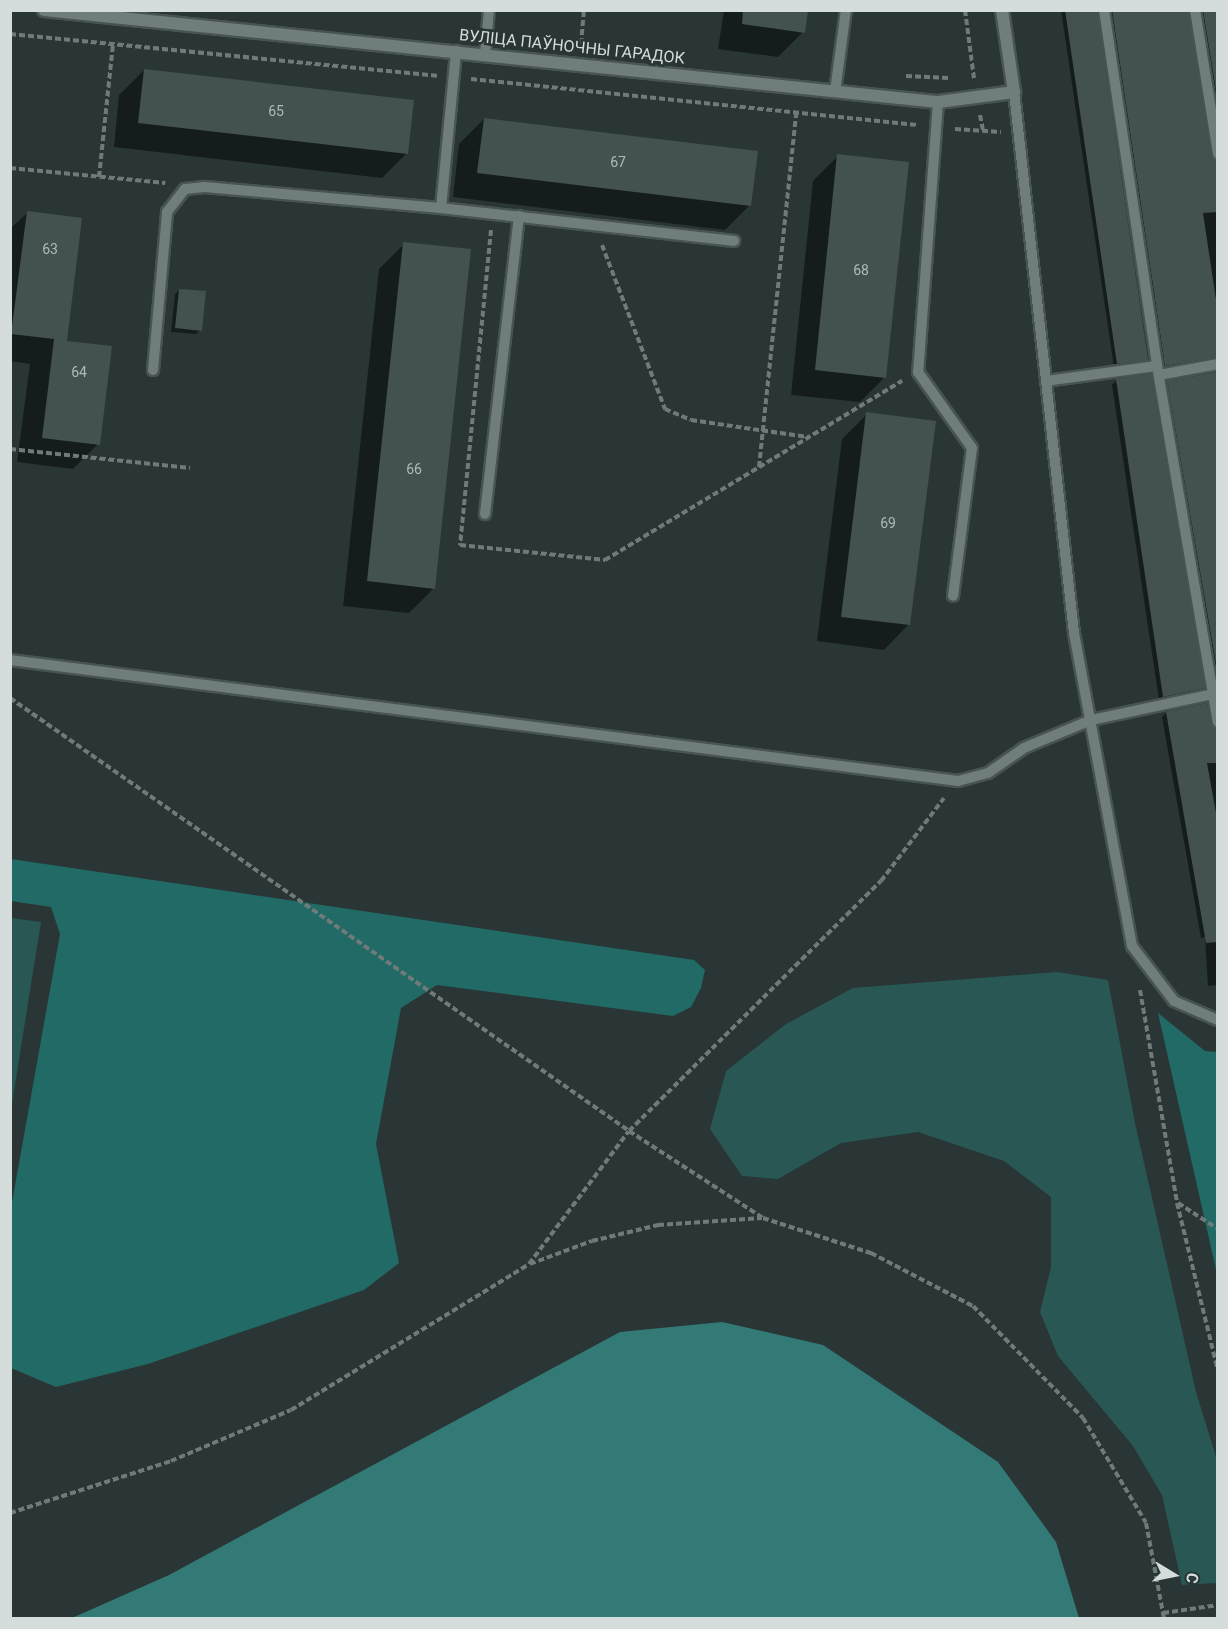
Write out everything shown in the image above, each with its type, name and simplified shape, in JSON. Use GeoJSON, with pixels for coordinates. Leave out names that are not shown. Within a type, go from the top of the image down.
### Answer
{"type":"FeatureCollection","features":[{"type":"Feature","properties":{"kind":"street","name":"ВУЛІЦА ПАЎНОЧНЫ ГАРАДОК"},"geometry":{"type":"LineString","coordinates":[[44,10],[88,12],[938,102],[1014,92]]}},
{"type":"Feature","properties":{"kind":"street"},"geometry":{"type":"LineString","coordinates":[[1002,10],[1014,92]]}},
{"type":"Feature","properties":{"kind":"lane"},"geometry":{"type":"LineString","coordinates":[[485,54],[489,10]]}},
{"type":"Feature","properties":{"kind":"lane"},"geometry":{"type":"LineString","coordinates":[[836,92],[846,10]]}},
{"type":"Feature","properties":{"kind":"lane"},"geometry":{"type":"LineString","coordinates":[[1104,10],[1158,370],[1215,693],[1218,722]]}},
{"type":"Feature","properties":{"kind":"lane"},"geometry":{"type":"LineString","coordinates":[[1195,10],[1218,154]]}},
{"type":"Feature","properties":{"kind":"lane"},"geometry":{"type":"LineString","coordinates":[[441,208],[456,51]]}},
{"type":"Feature","properties":{"kind":"lane"},"geometry":{"type":"LineString","coordinates":[[1014,92],[1074,633],[1132,946],[1174,1001],[1218,1020]]}},
{"type":"Feature","properties":{"kind":"lane"},"geometry":{"type":"LineString","coordinates":[[938,102],[939,128],[918,372],[972,448],[953,596]]}},
{"type":"Feature","properties":{"kind":"lane"},"geometry":{"type":"LineString","coordinates":[[153,370],[167,212],[185,189],[204,187],[441,208],[734,241]]}},
{"type":"Feature","properties":{"kind":"lane"},"geometry":{"type":"LineString","coordinates":[[485,514],[519,216]]}},
{"type":"Feature","properties":{"kind":"lane"},"geometry":{"type":"LineString","coordinates":[[1046,381],[1218,364]]}},
{"type":"Feature","properties":{"kind":"lane"},"geometry":{"type":"LineString","coordinates":[[10,660],[958,781],[988,773],[1024,748],[1091,720],[1215,693]]}},
{"type":"Feature","properties":{"kind":"path"},"geometry":{"type":"LineString","coordinates":[[580,44],[584,10]]}},
{"type":"Feature","properties":{"kind":"path"},"geometry":{"type":"LineString","coordinates":[[965,10],[974,80]]}},
{"type":"Feature","properties":{"kind":"path"},"geometry":{"type":"LineString","coordinates":[[10,34],[453,77],[939,128],[1018,133]]}},
{"type":"Feature","properties":{"kind":"path"},"geometry":{"type":"LineString","coordinates":[[99,177],[113,44]]}},
{"type":"Feature","properties":{"kind":"path"},"geometry":{"type":"LineString","coordinates":[[759,467],[796,113]]}},
{"type":"Feature","properties":{"kind":"path"},"geometry":{"type":"LineString","coordinates":[[10,168],[169,183]]}},
{"type":"Feature","properties":{"kind":"path"},"geometry":{"type":"LineString","coordinates":[[493,214],[460,545],[605,560],[918,372]]}},
{"type":"Feature","properties":{"kind":"path"},"geometry":{"type":"LineString","coordinates":[[594,225],[665,409],[691,420],[809,437]]}},
{"type":"Feature","properties":{"kind":"path"},"geometry":{"type":"LineString","coordinates":[[10,449],[190,468]]}},
{"type":"Feature","properties":{"kind":"path"},"geometry":{"type":"LineString","coordinates":[[10,698],[629,1131],[763,1218],[871,1253],[973,1306],[1083,1418],[1146,1524],[1163,1616],[1218,1605]]}},
{"type":"Feature","properties":{"kind":"path"},"geometry":{"type":"LineString","coordinates":[[529,1264],[629,1131],[881,881],[958,781]]}},
{"type":"Feature","properties":{"kind":"path"},"geometry":{"type":"LineString","coordinates":[[1138,981],[1177,1203],[1218,1371]]}},
{"type":"Feature","properties":{"kind":"path"},"geometry":{"type":"LineString","coordinates":[[1177,1203],[1218,1229]]}},
{"type":"Feature","properties":{"kind":"path"},"geometry":{"type":"LineString","coordinates":[[10,1514],[171,1461],[291,1410],[529,1264],[592,1241],[658,1225],[763,1218]]}},
{"type":"Feature","properties":{"kind":"shaded area"},"geometry":{"type":"Polygon","coordinates":[[[11,859],[694,960],[705,970],[701,988],[691,1007],[673,1016],[437,985],[401,1008],[376,1144],[399,1263],[364,1290],[148,1364],[56,1387],[11,1368],[11,1208],[60,934],[51,907],[11,901],[11,859]]]}},
{"type":"Feature","properties":{"kind":"shaded area"},"geometry":{"type":"Polygon","coordinates":[[[10,918],[41,922],[11,1110],[10,918]]]}},
{"type":"Feature","properties":{"kind":"shaded area"},"geometry":{"type":"Polygon","coordinates":[[[1057,972],[1108,980],[1135,1123],[1196,1392],[1217,1460],[1217,1583],[1182,1585],[1162,1495],[1133,1446],[1058,1356],[1040,1312],[1051,1267],[1051,1197],[1004,1161],[918,1132],[841,1143],[778,1179],[742,1176],[710,1129],[726,1071],[786,1024],[853,988],[1057,972]]]}},
{"type":"Feature","properties":{"kind":"shaded area"},"geometry":{"type":"Polygon","coordinates":[[[1158,1013],[1205,1051],[1217,1052],[1217,1274],[1158,1013]]]}},
{"type":"Feature","properties":{"kind":"shaded area"},"geometry":{"type":"Polygon","coordinates":[[[722,1322],[823,1345],[998,1462],[1056,1542],[1079,1618],[72,1618],[169,1575],[620,1332],[722,1322]]]}},
{"type":"Feature","properties":{"kind":"building"},"geometry":{"type":"Polygon","coordinates":[[[743,10],[808,10],[805,33],[742,24],[743,10]]]}},
{"type":"Feature","properties":{"kind":"building"},"geometry":{"type":"Polygon","coordinates":[[[1065,10],[1097,10],[1148,360],[1117,364],[1065,10]]]}},
{"type":"Feature","properties":{"kind":"building"},"geometry":{"type":"Polygon","coordinates":[[[1112,10],[1188,10],[1211,155],[1218,161],[1218,212],[1203,213],[1218,313],[1218,357],[1165,366],[1112,10]]]}},
{"type":"Feature","properties":{"kind":"building"},"geometry":{"type":"Polygon","coordinates":[[[1203,10],[1218,10],[1218,103],[1203,10]]]}},
{"type":"Feature","properties":{"kind":"building"},"geometry":{"type":"Polygon","coordinates":[[[144,69],[414,100],[408,154],[138,123],[144,69]]]}},
{"type":"Feature","properties":{"kind":"building"},"geometry":{"type":"Polygon","coordinates":[[[484,118],[758,151],[751,206],[477,173],[484,118]]]}},
{"type":"Feature","properties":{"kind":"building"},"geometry":{"type":"Polygon","coordinates":[[[837,154],[909,162],[886,378],[815,370],[837,154]]]}},
{"type":"Feature","properties":{"kind":"building"},"geometry":{"type":"Polygon","coordinates":[[[27,211],[82,218],[67,341],[112,346],[100,445],[42,438],[54,339],[11,334],[27,211]]]}},
{"type":"Feature","properties":{"kind":"building"},"geometry":{"type":"Polygon","coordinates":[[[403,242],[471,249],[435,589],[367,581],[403,242]]]}},
{"type":"Feature","properties":{"kind":"building"},"geometry":{"type":"Polygon","coordinates":[[[179,289],[206,291],[202,331],[175,328],[179,289]]]}},
{"type":"Feature","properties":{"kind":"building"},"geometry":{"type":"Polygon","coordinates":[[[1218,372],[1218,675],[1167,381],[1218,372]]]}},
{"type":"Feature","properties":{"kind":"building"},"geometry":{"type":"Polygon","coordinates":[[[1151,374],[1205,688],[1163,697],[1116,379],[1151,374]]]}},
{"type":"Feature","properties":{"kind":"building"},"geometry":{"type":"Polygon","coordinates":[[[866,412],[936,421],[910,625],[841,617],[866,412]]]}},
{"type":"Feature","properties":{"kind":"building"},"geometry":{"type":"Polygon","coordinates":[[[1207,703],[1211,724],[1218,729],[1218,763],[1207,763],[1218,824],[1218,942],[1206,943],[1166,712],[1207,703]]]}}]}
